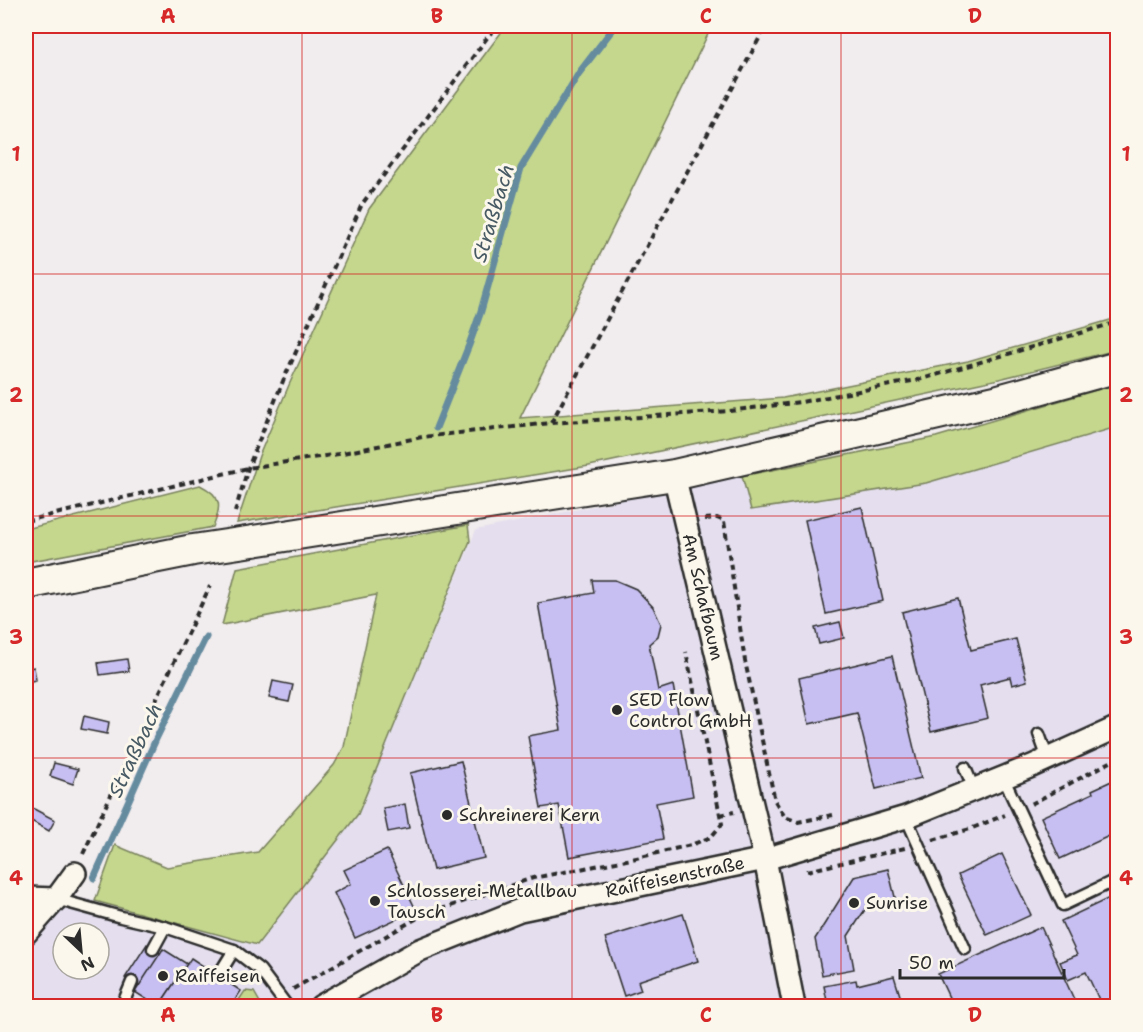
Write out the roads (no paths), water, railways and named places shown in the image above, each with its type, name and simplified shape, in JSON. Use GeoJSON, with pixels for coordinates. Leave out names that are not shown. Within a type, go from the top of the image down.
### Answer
{"type":"FeatureCollection","features":[{"type":"Feature","properties":{"kind":"main road"},"geometry":{"type":"LineString","coordinates":[[26,584],[193,550],[674,475],[999,400],[1118,367]]}},
{"type":"Feature","properties":{"kind":"street","name":"Am Schafbaum"},"geometry":{"type":"LineString","coordinates":[[674,475],[765,859]]}},
{"type":"Feature","properties":{"kind":"street","name":"Raiffeisenstraße"},"geometry":{"type":"LineString","coordinates":[[321,1006],[420,950],[520,910],[765,859],[906,818],[1118,727]]}},
{"type":"Feature","properties":{"kind":"street","name":"Raiffeisenstraße"},"geometry":{"type":"LineString","coordinates":[[765,859],[794,1006]]}},
{"type":"Feature","properties":{"kind":"street"},"geometry":{"type":"LineString","coordinates":[[26,933],[75,873]]}},
{"type":"Feature","properties":{"kind":"street"},"geometry":{"type":"LineString","coordinates":[[26,898],[56,899]]}},
{"type":"Feature","properties":{"kind":"lane"},"geometry":{"type":"LineString","coordinates":[[1039,735],[1048,759]]}},
{"type":"Feature","properties":{"kind":"lane"},"geometry":{"type":"LineString","coordinates":[[965,768],[974,789]]}},
{"type":"Feature","properties":{"kind":"lane"},"geometry":{"type":"LineString","coordinates":[[1003,777],[1063,905],[1118,879]]}},
{"type":"Feature","properties":{"kind":"lane"},"geometry":{"type":"LineString","coordinates":[[906,818],[965,949]]}},
{"type":"Feature","properties":{"kind":"lane"},"geometry":{"type":"LineString","coordinates":[[56,899],[165,927],[234,950],[260,970],[287,1006]]}},
{"type":"Feature","properties":{"kind":"lane"},"geometry":{"type":"LineString","coordinates":[[153,949],[165,927]]}},
{"type":"Feature","properties":{"kind":"lane"},"geometry":{"type":"LineString","coordinates":[[218,975],[234,950]]}},
{"type":"Feature","properties":{"kind":"lane"},"geometry":{"type":"LineString","coordinates":[[122,1006],[132,982]]}},
{"type":"Feature","properties":{"kind":"waterway","name":"Straßbach"},"geometry":{"type":"LineString","coordinates":[[436,428],[481,311],[521,168],[579,73],[615,26]]}},
{"type":"Feature","properties":{"kind":"waterway","name":"Straßbach"},"geometry":{"type":"LineString","coordinates":[[94,878],[156,739],[206,637]]}},
{"type":"Feature","properties":{"kind":"place","name":"SED Flow Control GmbH"},"geometry":{"type":"Point","coordinates":[617,710]}},
{"type":"Feature","properties":{"kind":"place","name":"Schreinerei Kern"},"geometry":{"type":"Point","coordinates":[447,815]}},
{"type":"Feature","properties":{"kind":"place","name":"Schlosserei-Metallbau Tausch"},"geometry":{"type":"Point","coordinates":[375,901]}},
{"type":"Feature","properties":{"kind":"place","name":"Sunrise"},"geometry":{"type":"Point","coordinates":[854,903]}},
{"type":"Feature","properties":{"kind":"place","name":"Raiffeisen"},"geometry":{"type":"Point","coordinates":[163,976]}}]}
